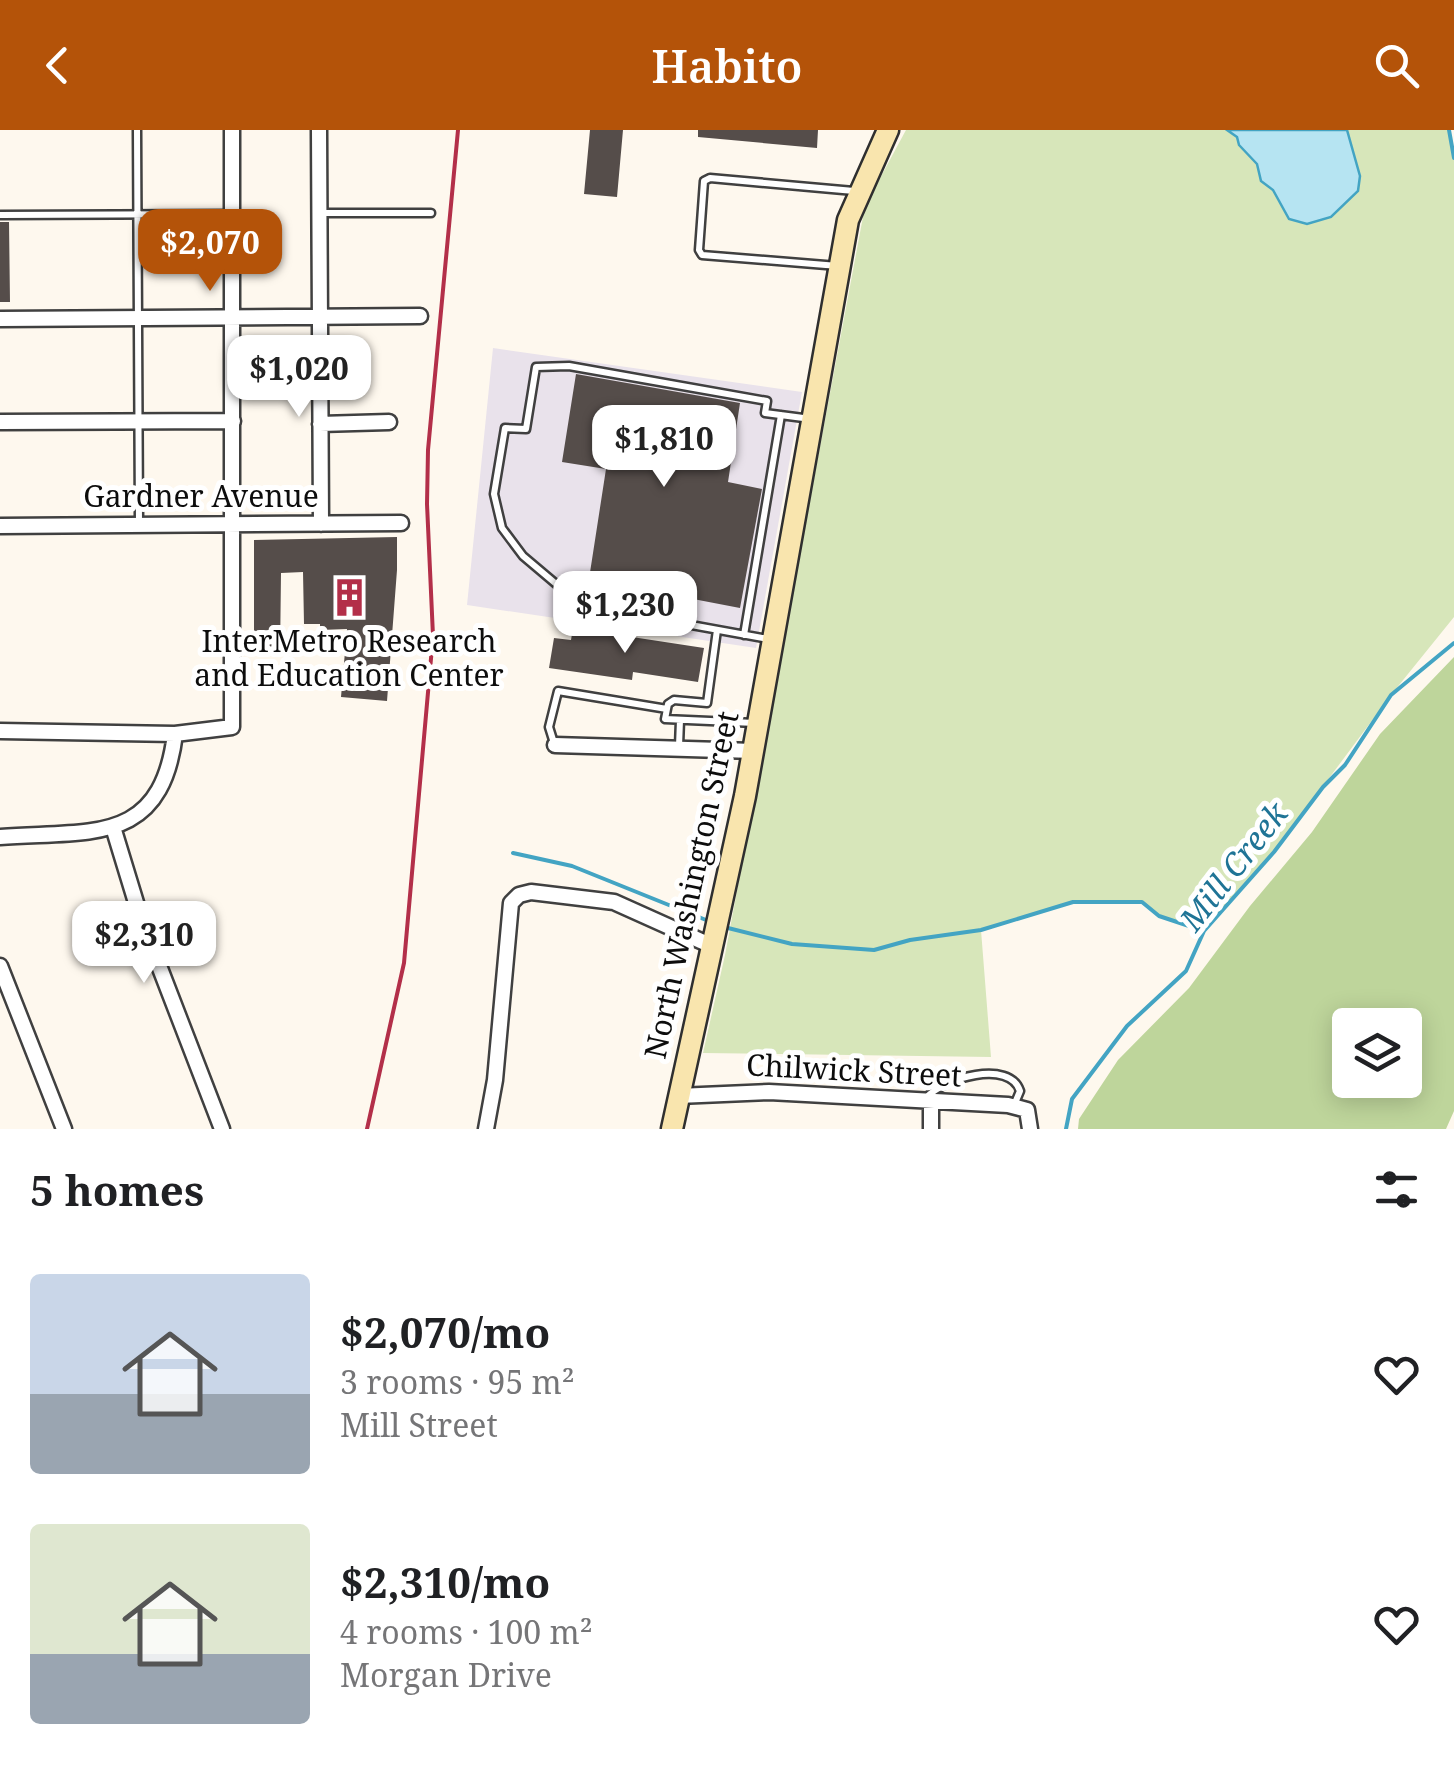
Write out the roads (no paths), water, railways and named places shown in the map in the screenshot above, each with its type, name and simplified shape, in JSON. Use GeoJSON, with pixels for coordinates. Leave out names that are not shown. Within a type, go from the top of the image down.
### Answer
{"type":"FeatureCollection","features":[{"type":"Feature","properties":{"kind":"street"},"geometry":{"type":"LineString","coordinates":[[0,731],[175,734],[232,728],[232,130]]}},
{"type":"Feature","properties":{"kind":"street"},"geometry":{"type":"LineString","coordinates":[[319,130],[322,524]]}},
{"type":"Feature","properties":{"kind":"street","name":"North Washington Street"},"geometry":{"type":"LineString","coordinates":[[672,1129],[754,751],[848,220],[888,130]]}},
{"type":"Feature","properties":{"kind":"street"},"geometry":{"type":"LineString","coordinates":[[0,318],[420,316]]}},
{"type":"Feature","properties":{"kind":"street"},"geometry":{"type":"LineString","coordinates":[[0,422],[233,421]]}},
{"type":"Feature","properties":{"kind":"street"},"geometry":{"type":"LineString","coordinates":[[320,424],[389,422]]}},
{"type":"Feature","properties":{"kind":"street","name":"Gardner Avenue"},"geometry":{"type":"LineString","coordinates":[[0,526],[402,523]]}},
{"type":"Feature","properties":{"kind":"street"},"geometry":{"type":"LineString","coordinates":[[0,837],[113,828],[133,819],[154,800],[171,768],[175,734]]}},
{"type":"Feature","properties":{"kind":"street"},"geometry":{"type":"LineString","coordinates":[[555,746],[754,751]]}},
{"type":"Feature","properties":{"kind":"street"},"geometry":{"type":"LineString","coordinates":[[113,828],[141,919],[222,1129]]}},
{"type":"Feature","properties":{"kind":"street"},"geometry":{"type":"LineString","coordinates":[[486,1129],[495,1080],[512,903],[519,895],[531,892],[614,902],[712,946]]}},
{"type":"Feature","properties":{"kind":"street"},"geometry":{"type":"LineString","coordinates":[[0,966],[64,1129]]}},
{"type":"Feature","properties":{"kind":"street","name":"Chilwick Street"},"geometry":{"type":"LineString","coordinates":[[678,1096],[769,1092],[1020,1108]]}},
{"type":"Feature","properties":{"kind":"street"},"geometry":{"type":"LineString","coordinates":[[927,1103],[931,1129]]}},
{"type":"Feature","properties":{"kind":"street"},"geometry":{"type":"LineString","coordinates":[[1020,1108],[1030,1129]]}},
{"type":"Feature","properties":{"kind":"lane"},"geometry":{"type":"LineString","coordinates":[[137,130],[139,525]]}},
{"type":"Feature","properties":{"kind":"lane"},"geometry":{"type":"LineString","coordinates":[[839,266],[702,255],[698,250],[704,180],[859,192]]}},
{"type":"Feature","properties":{"kind":"lane"},"geometry":{"type":"LineString","coordinates":[[319,213],[430,214]]}},
{"type":"Feature","properties":{"kind":"lane"},"geometry":{"type":"LineString","coordinates":[[0,215],[232,214]]}},
{"type":"Feature","properties":{"kind":"lane"},"geometry":{"type":"LineString","coordinates":[[774,640],[580,605],[523,556],[502,528],[494,494],[506,428],[526,429],[536,366],[568,366],[766,401],[766,413],[812,420]]}},
{"type":"Feature","properties":{"kind":"lane"},"geometry":{"type":"LineString","coordinates":[[744,635],[782,415]]}},
{"type":"Feature","properties":{"kind":"lane"},"geometry":{"type":"LineString","coordinates":[[717,630],[707,702],[674,700],[668,704],[666,719],[759,723]]}},
{"type":"Feature","properties":{"kind":"lane"},"geometry":{"type":"LineString","coordinates":[[555,746],[549,726],[558,691],[667,709]]}},
{"type":"Feature","properties":{"kind":"lane"},"geometry":{"type":"LineString","coordinates":[[680,720],[680,748]]}},
{"type":"Feature","properties":{"kind":"lane"},"geometry":{"type":"LineString","coordinates":[[927,1103],[932,1091],[947,1082],[992,1075],[1018,1083],[1020,1108]]}},
{"type":"Feature","properties":{"kind":"water"},"geometry":{"type":"Polygon","coordinates":[[[1227,130],[1347,130],[1360,176],[1358,191],[1331,217],[1307,224],[1289,219],[1273,190],[1261,181],[1257,164],[1227,130]]]}},
{"type":"Feature","properties":{"kind":"waterway","name":"Mill Creek"},"geometry":{"type":"LineString","coordinates":[[1449,130],[1454,158]]}},
{"type":"Feature","properties":{"kind":"waterway","name":"Mill Creek"},"geometry":{"type":"LineString","coordinates":[[1066,1129],[1072,1099],[1127,1026],[1186,971],[1204,931],[1345,765],[1391,695],[1454,643]]}},
{"type":"Feature","properties":{"kind":"waterway"},"geometry":{"type":"LineString","coordinates":[[513,853],[572,866],[711,922]]}},
{"type":"Feature","properties":{"kind":"waterway"},"geometry":{"type":"LineString","coordinates":[[724,927],[792,944],[874,950],[910,940],[981,930],[1073,902],[1142,902],[1159,916],[1204,931]]}},
{"type":"Feature","properties":{"kind":"railway"},"geometry":{"type":"LineString","coordinates":[[367,1129],[404,963],[433,636],[428,450],[458,130]]}},
{"type":"Feature","properties":{"kind":"place","name":"InterMetro Research and Education Center"},"geometry":{"type":"Point","coordinates":[349,598]}}]}
